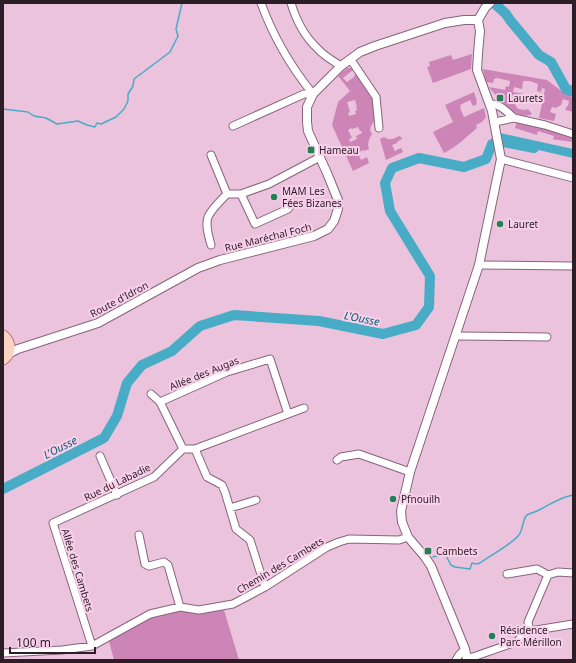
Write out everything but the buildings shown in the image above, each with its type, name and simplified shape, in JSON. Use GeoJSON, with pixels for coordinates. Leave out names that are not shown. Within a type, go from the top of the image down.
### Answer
{"type":"FeatureCollection","features":[{"type":"Feature","properties":{"kind":"main road"},"geometry":{"type":"LineString","coordinates":[[5,339],[9,345],[9,350],[5,357]]}},
{"type":"Feature","properties":{"kind":"street"},"geometry":{"type":"LineString","coordinates":[[262,3],[266,16],[281,48],[301,79],[313,94]]}},
{"type":"Feature","properties":{"kind":"street"},"geometry":{"type":"LineString","coordinates":[[290,3],[302,29],[308,38],[318,50],[341,66]]}},
{"type":"Feature","properties":{"kind":"street"},"geometry":{"type":"LineString","coordinates":[[466,656],[431,566],[408,537],[402,522],[401,511],[410,472],[479,265],[501,159],[495,122],[478,70],[480,31],[478,20],[488,6]]}},
{"type":"Feature","properties":{"kind":"street","name":"Rue Maréchal Foch"},"geometry":{"type":"LineString","coordinates":[[220,260],[314,236],[328,229],[336,218],[338,200],[308,131],[307,107],[313,94],[341,66],[360,52],[375,46],[445,23],[464,20],[478,20]]}},
{"type":"Feature","properties":{"kind":"street"},"geometry":{"type":"LineString","coordinates":[[350,60],[376,97],[379,128]]}},
{"type":"Feature","properties":{"kind":"street"},"geometry":{"type":"LineString","coordinates":[[233,126],[304,94],[313,94]]}},
{"type":"Feature","properties":{"kind":"street"},"geometry":{"type":"LineString","coordinates":[[490,104],[498,104],[514,118]]}},
{"type":"Feature","properties":{"kind":"street"},"geometry":{"type":"LineString","coordinates":[[495,122],[514,118],[545,125],[573,134]]}},
{"type":"Feature","properties":{"kind":"street"},"geometry":{"type":"LineString","coordinates":[[210,155],[227,194]]}},
{"type":"Feature","properties":{"kind":"street"},"geometry":{"type":"LineString","coordinates":[[211,245],[207,228],[208,217],[216,205],[227,194],[241,194],[269,184],[320,157]]}},
{"type":"Feature","properties":{"kind":"street"},"geometry":{"type":"LineString","coordinates":[[501,159],[573,178]]}},
{"type":"Feature","properties":{"kind":"street"},"geometry":{"type":"LineString","coordinates":[[241,194],[255,224],[288,209],[292,204]]}},
{"type":"Feature","properties":{"kind":"street","name":"Route d'Idron"},"geometry":{"type":"LineString","coordinates":[[5,357],[25,347],[98,323],[198,268],[220,260]]}},
{"type":"Feature","properties":{"kind":"street"},"geometry":{"type":"LineString","coordinates":[[479,265],[573,266]]}},
{"type":"Feature","properties":{"kind":"street"},"geometry":{"type":"LineString","coordinates":[[456,336],[547,337]]}},
{"type":"Feature","properties":{"kind":"street"},"geometry":{"type":"LineString","coordinates":[[5,339],[18,347],[25,347]]}},
{"type":"Feature","properties":{"kind":"street","name":"Allée des Augas"},"geometry":{"type":"LineString","coordinates":[[160,402],[227,372],[270,359],[288,414]]}},
{"type":"Feature","properties":{"kind":"street"},"geometry":{"type":"LineString","coordinates":[[151,394],[160,402],[183,449],[195,449],[304,408]]}},
{"type":"Feature","properties":{"kind":"street","name":"Rue du Labadie"},"geometry":{"type":"LineString","coordinates":[[53,523],[154,477],[183,449]]}},
{"type":"Feature","properties":{"kind":"street"},"geometry":{"type":"LineString","coordinates":[[195,449],[207,477],[222,485],[226,492],[236,529],[250,540],[265,587]]}},
{"type":"Feature","properties":{"kind":"street"},"geometry":{"type":"LineString","coordinates":[[336,460],[341,457],[359,454],[410,472]]}},
{"type":"Feature","properties":{"kind":"street"},"geometry":{"type":"LineString","coordinates":[[100,456],[117,495]]}},
{"type":"Feature","properties":{"kind":"street"},"geometry":{"type":"LineString","coordinates":[[230,508],[256,500]]}},
{"type":"Feature","properties":{"kind":"street","name":"Allée des Cambets"},"geometry":{"type":"LineString","coordinates":[[53,523],[92,646]]}},
{"type":"Feature","properties":{"kind":"street"},"geometry":{"type":"LineString","coordinates":[[139,535],[145,564],[148,566],[164,562],[168,565],[180,606]]}},
{"type":"Feature","properties":{"kind":"street","name":"Chemin des Cambets"},"geometry":{"type":"LineString","coordinates":[[3,653],[62,650],[92,646],[150,614],[180,606],[199,610],[233,604],[265,587],[339,542],[349,540],[399,540],[408,537]]}},
{"type":"Feature","properties":{"kind":"street"},"geometry":{"type":"LineString","coordinates":[[507,574],[537,569],[548,574],[558,572],[573,573]]}},
{"type":"Feature","properties":{"kind":"street"},"geometry":{"type":"LineString","coordinates":[[530,632],[528,622],[548,574]]}},
{"type":"Feature","properties":{"kind":"street"},"geometry":{"type":"LineString","coordinates":[[456,660],[459,655],[474,656],[516,642],[530,632],[573,624]]}},
{"type":"Feature","properties":{"kind":"shaded area"},"geometry":{"type":"Polygon","coordinates":[[[472,54],[471,69],[433,83],[427,67],[430,66],[429,62],[451,55],[453,60],[472,54]]]}},
{"type":"Feature","properties":{"kind":"shaded area"},"geometry":{"type":"Polygon","coordinates":[[[347,68],[353,68],[374,99],[374,121],[370,130],[372,134],[368,145],[369,149],[358,153],[361,160],[367,157],[369,163],[353,171],[332,125],[338,102],[350,91],[338,76],[347,68]],[[353,70],[343,78],[347,82],[356,74],[353,70]],[[355,100],[347,102],[350,112],[348,113],[349,116],[356,114],[355,111],[357,110],[357,107],[355,100]],[[358,127],[351,128],[348,130],[352,138],[349,139],[350,142],[357,139],[356,136],[362,133],[358,127]]]}},
{"type":"Feature","properties":{"kind":"shaded area"},"geometry":{"type":"Polygon","coordinates":[[[483,69],[547,80],[567,95],[573,97],[573,112],[565,110],[569,101],[563,99],[561,105],[556,108],[552,107],[550,112],[556,114],[554,121],[539,118],[545,89],[542,88],[541,92],[537,91],[538,84],[530,81],[523,81],[522,89],[514,87],[513,92],[536,96],[535,100],[533,99],[522,103],[520,100],[514,103],[518,109],[528,109],[532,114],[526,116],[520,115],[508,108],[489,87],[505,90],[506,86],[509,87],[510,81],[497,78],[494,79],[493,83],[486,82],[483,69]]]}},
{"type":"Feature","properties":{"kind":"shaded area"},"geometry":{"type":"Polygon","coordinates":[[[474,92],[477,104],[473,106],[470,100],[460,105],[464,117],[484,108],[486,117],[482,122],[476,125],[477,128],[453,148],[444,153],[433,132],[453,122],[445,105],[474,92]]]}},
{"type":"Feature","properties":{"kind":"shaded area"},"geometry":{"type":"Polygon","coordinates":[[[517,121],[573,137],[573,142],[551,139],[553,139],[554,136],[538,131],[537,135],[515,128],[517,121]]]}},
{"type":"Feature","properties":{"kind":"shaded area"},"geometry":{"type":"Polygon","coordinates":[[[399,136],[402,139],[392,145],[395,151],[401,148],[403,152],[386,160],[380,139],[384,137],[392,139],[399,136]]]}},
{"type":"Feature","properties":{"kind":"shaded area"},"geometry":{"type":"Polygon","coordinates":[[[181,608],[202,613],[224,610],[239,660],[114,660],[109,641],[149,617],[181,608]]]}},
{"type":"Feature","properties":{"kind":"water"},"geometry":{"type":"Polygon","coordinates":[[[500,133],[573,149],[573,158],[517,145],[503,147],[500,133]]]}},
{"type":"Feature","properties":{"kind":"waterway"},"geometry":{"type":"LineString","coordinates":[[3,109],[28,112],[34,116],[46,118],[57,124],[78,121],[95,127],[97,123],[101,124],[116,117],[124,109],[128,101],[128,94],[133,86],[134,79],[170,52],[178,36],[176,29],[182,3]]}},
{"type":"Feature","properties":{"kind":"waterway"},"geometry":{"type":"LineString","coordinates":[[494,3],[506,14],[539,55],[551,62],[566,89],[570,91],[573,90]]}},
{"type":"Feature","properties":{"kind":"waterway","name":"L'Ousse"},"geometry":{"type":"LineString","coordinates":[[3,489],[104,438],[117,416],[127,383],[142,365],[172,351],[200,326],[234,315],[319,321],[383,334],[416,325],[429,307],[430,276],[390,211],[385,183],[392,168],[419,158],[464,167],[486,159],[492,144],[498,141],[534,148]]}},
{"type":"Feature","properties":{"kind":"waterway"},"geometry":{"type":"LineString","coordinates":[[433,557],[440,555],[446,556],[451,565],[470,569],[472,563],[480,563],[514,540],[520,534],[527,515],[573,495]]}},
{"type":"Feature","properties":{"kind":"place","name":"Laurets"},"geometry":{"type":"Point","coordinates":[500,98]}},
{"type":"Feature","properties":{"kind":"place","name":"Hameau"},"geometry":{"type":"Point","coordinates":[311,150]}},
{"type":"Feature","properties":{"kind":"place","name":"MAM Les Fées Bizanes"},"geometry":{"type":"Point","coordinates":[274,197]}},
{"type":"Feature","properties":{"kind":"place","name":"Lauret"},"geometry":{"type":"Point","coordinates":[500,224]}},
{"type":"Feature","properties":{"kind":"place","name":"Pfnouilh"},"geometry":{"type":"Point","coordinates":[393,499]}},
{"type":"Feature","properties":{"kind":"place","name":"Cambets"},"geometry":{"type":"Point","coordinates":[428,551]}},
{"type":"Feature","properties":{"kind":"place","name":"Résidence Parc Mérillon"},"geometry":{"type":"Point","coordinates":[492,636]}}]}
